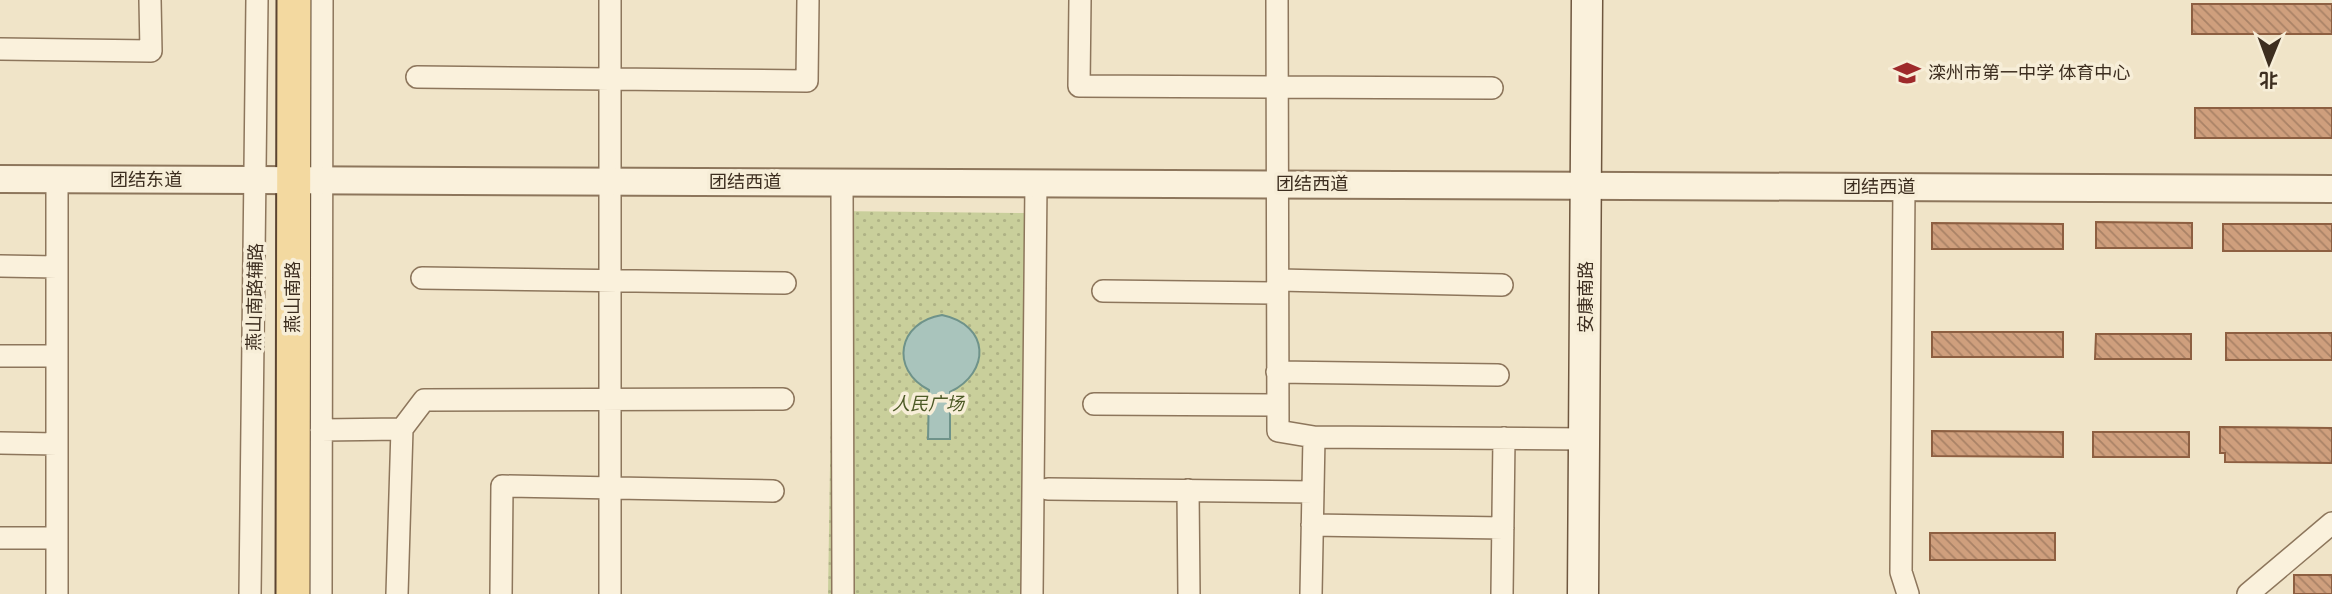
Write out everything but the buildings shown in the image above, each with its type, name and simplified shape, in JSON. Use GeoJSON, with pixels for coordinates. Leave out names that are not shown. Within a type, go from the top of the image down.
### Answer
{"type":"FeatureCollection","features":[{"type":"Feature","properties":{"kind":"main road","name":"燕山南路"},"geometry":{"type":"LineString","coordinates":[[275,0],[286,181],[293,594]]}},
{"type":"Feature","properties":{"kind":"main road","name":"燕山南路"},"geometry":{"type":"LineString","coordinates":[[273,594],[294,0]]}},
{"type":"Feature","properties":{"kind":"main road","name":"安康南路"},"geometry":{"type":"LineString","coordinates":[[1587,0],[1596,186],[1604,594]]}},
{"type":"Feature","properties":{"kind":"main road","name":"安康南路"},"geometry":{"type":"LineString","coordinates":[[1583,594],[1585,439],[1606,0]]}},
{"type":"Feature","properties":{"kind":"street"},"geometry":{"type":"LineString","coordinates":[[0,49],[151,51],[150,0]]}},
{"type":"Feature","properties":{"kind":"street","name":"燕山南路辅路"},"geometry":{"type":"LineString","coordinates":[[257,0],[321,430],[321,594]]}},
{"type":"Feature","properties":{"kind":"street","name":"燕山南路辅路"},"geometry":{"type":"LineString","coordinates":[[250,594],[286,181],[322,0]]}},
{"type":"Feature","properties":{"kind":"street"},"geometry":{"type":"LineString","coordinates":[[610,0],[610,594]]}},
{"type":"Feature","properties":{"kind":"street"},"geometry":{"type":"LineString","coordinates":[[417,77],[807,81],[808,0]]}},
{"type":"Feature","properties":{"kind":"street"},"geometry":{"type":"LineString","coordinates":[[1080,0],[1079,86],[1492,88]]}},
{"type":"Feature","properties":{"kind":"street"},"geometry":{"type":"LineString","coordinates":[[1277,0],[1278,431],[1314,437],[1585,439]]}},
{"type":"Feature","properties":{"kind":"street","name":"团结东道"},"geometry":{"type":"LineString","coordinates":[[0,179],[286,181]]}},
{"type":"Feature","properties":{"kind":"street"},"geometry":{"type":"LineString","coordinates":[[57,179],[57,594]]}},
{"type":"Feature","properties":{"kind":"street","name":"团结西道"},"geometry":{"type":"LineString","coordinates":[[286,181],[2332,189]]}},
{"type":"Feature","properties":{"kind":"street"},"geometry":{"type":"LineString","coordinates":[[842,183],[842,594]]}},
{"type":"Feature","properties":{"kind":"street"},"geometry":{"type":"LineString","coordinates":[[1032,594],[1036,183]]}},
{"type":"Feature","properties":{"kind":"street"},"geometry":{"type":"LineString","coordinates":[[1904,187],[1901,572],[1908,594]]}},
{"type":"Feature","properties":{"kind":"street"},"geometry":{"type":"LineString","coordinates":[[0,266],[57,267]]}},
{"type":"Feature","properties":{"kind":"street"},"geometry":{"type":"LineString","coordinates":[[422,278],[785,283]]}},
{"type":"Feature","properties":{"kind":"street"},"geometry":{"type":"LineString","coordinates":[[1103,291],[1502,285]]}},
{"type":"Feature","properties":{"kind":"street"},"geometry":{"type":"LineString","coordinates":[[0,356],[57,356]]}},
{"type":"Feature","properties":{"kind":"street"},"geometry":{"type":"LineString","coordinates":[[1277,372],[1498,375]]}},
{"type":"Feature","properties":{"kind":"street"},"geometry":{"type":"LineString","coordinates":[[397,594],[402,429],[424,400],[783,399]]}},
{"type":"Feature","properties":{"kind":"street"},"geometry":{"type":"LineString","coordinates":[[1094,404],[1277,405]]}},
{"type":"Feature","properties":{"kind":"street"},"geometry":{"type":"LineString","coordinates":[[321,430],[402,429]]}},
{"type":"Feature","properties":{"kind":"street"},"geometry":{"type":"LineString","coordinates":[[1311,594],[1314,437]]}},
{"type":"Feature","properties":{"kind":"street"},"geometry":{"type":"LineString","coordinates":[[1502,594],[1504,438]]}},
{"type":"Feature","properties":{"kind":"street"},"geometry":{"type":"LineString","coordinates":[[0,443],[57,444]]}},
{"type":"Feature","properties":{"kind":"street"},"geometry":{"type":"LineString","coordinates":[[501,594],[502,486],[773,491]]}},
{"type":"Feature","properties":{"kind":"street"},"geometry":{"type":"LineString","coordinates":[[1048,489],[1313,492]]}},
{"type":"Feature","properties":{"kind":"street"},"geometry":{"type":"LineString","coordinates":[[1188,491],[1189,594]]}},
{"type":"Feature","properties":{"kind":"street"},"geometry":{"type":"LineString","coordinates":[[2248,594],[2332,523]]}},
{"type":"Feature","properties":{"kind":"street"},"geometry":{"type":"LineString","coordinates":[[1312,525],[1503,527]]}},
{"type":"Feature","properties":{"kind":"street"},"geometry":{"type":"LineString","coordinates":[[0,538],[57,538]]}},
{"type":"Feature","properties":{"kind":"green space","name":"人民广场"},"geometry":{"type":"Polygon","coordinates":[[[834,211],[1025,213],[1024,594],[828,594],[834,211]]]}},
{"type":"Feature","properties":{"kind":"water"},"geometry":{"type":"Polygon","coordinates":[[[942,315],[958,320],[969,328],[976,338],[978,361],[973,373],[950,392],[950,439],[928,439],[929,390],[916,381],[908,370],[904,347],[908,336],[916,327],[927,319],[942,315]]]}},
{"type":"Feature","properties":{"kind":"place","name":"滦州市第一中学 体育中心"},"geometry":{"type":"Point","coordinates":[1907,73]}}]}
